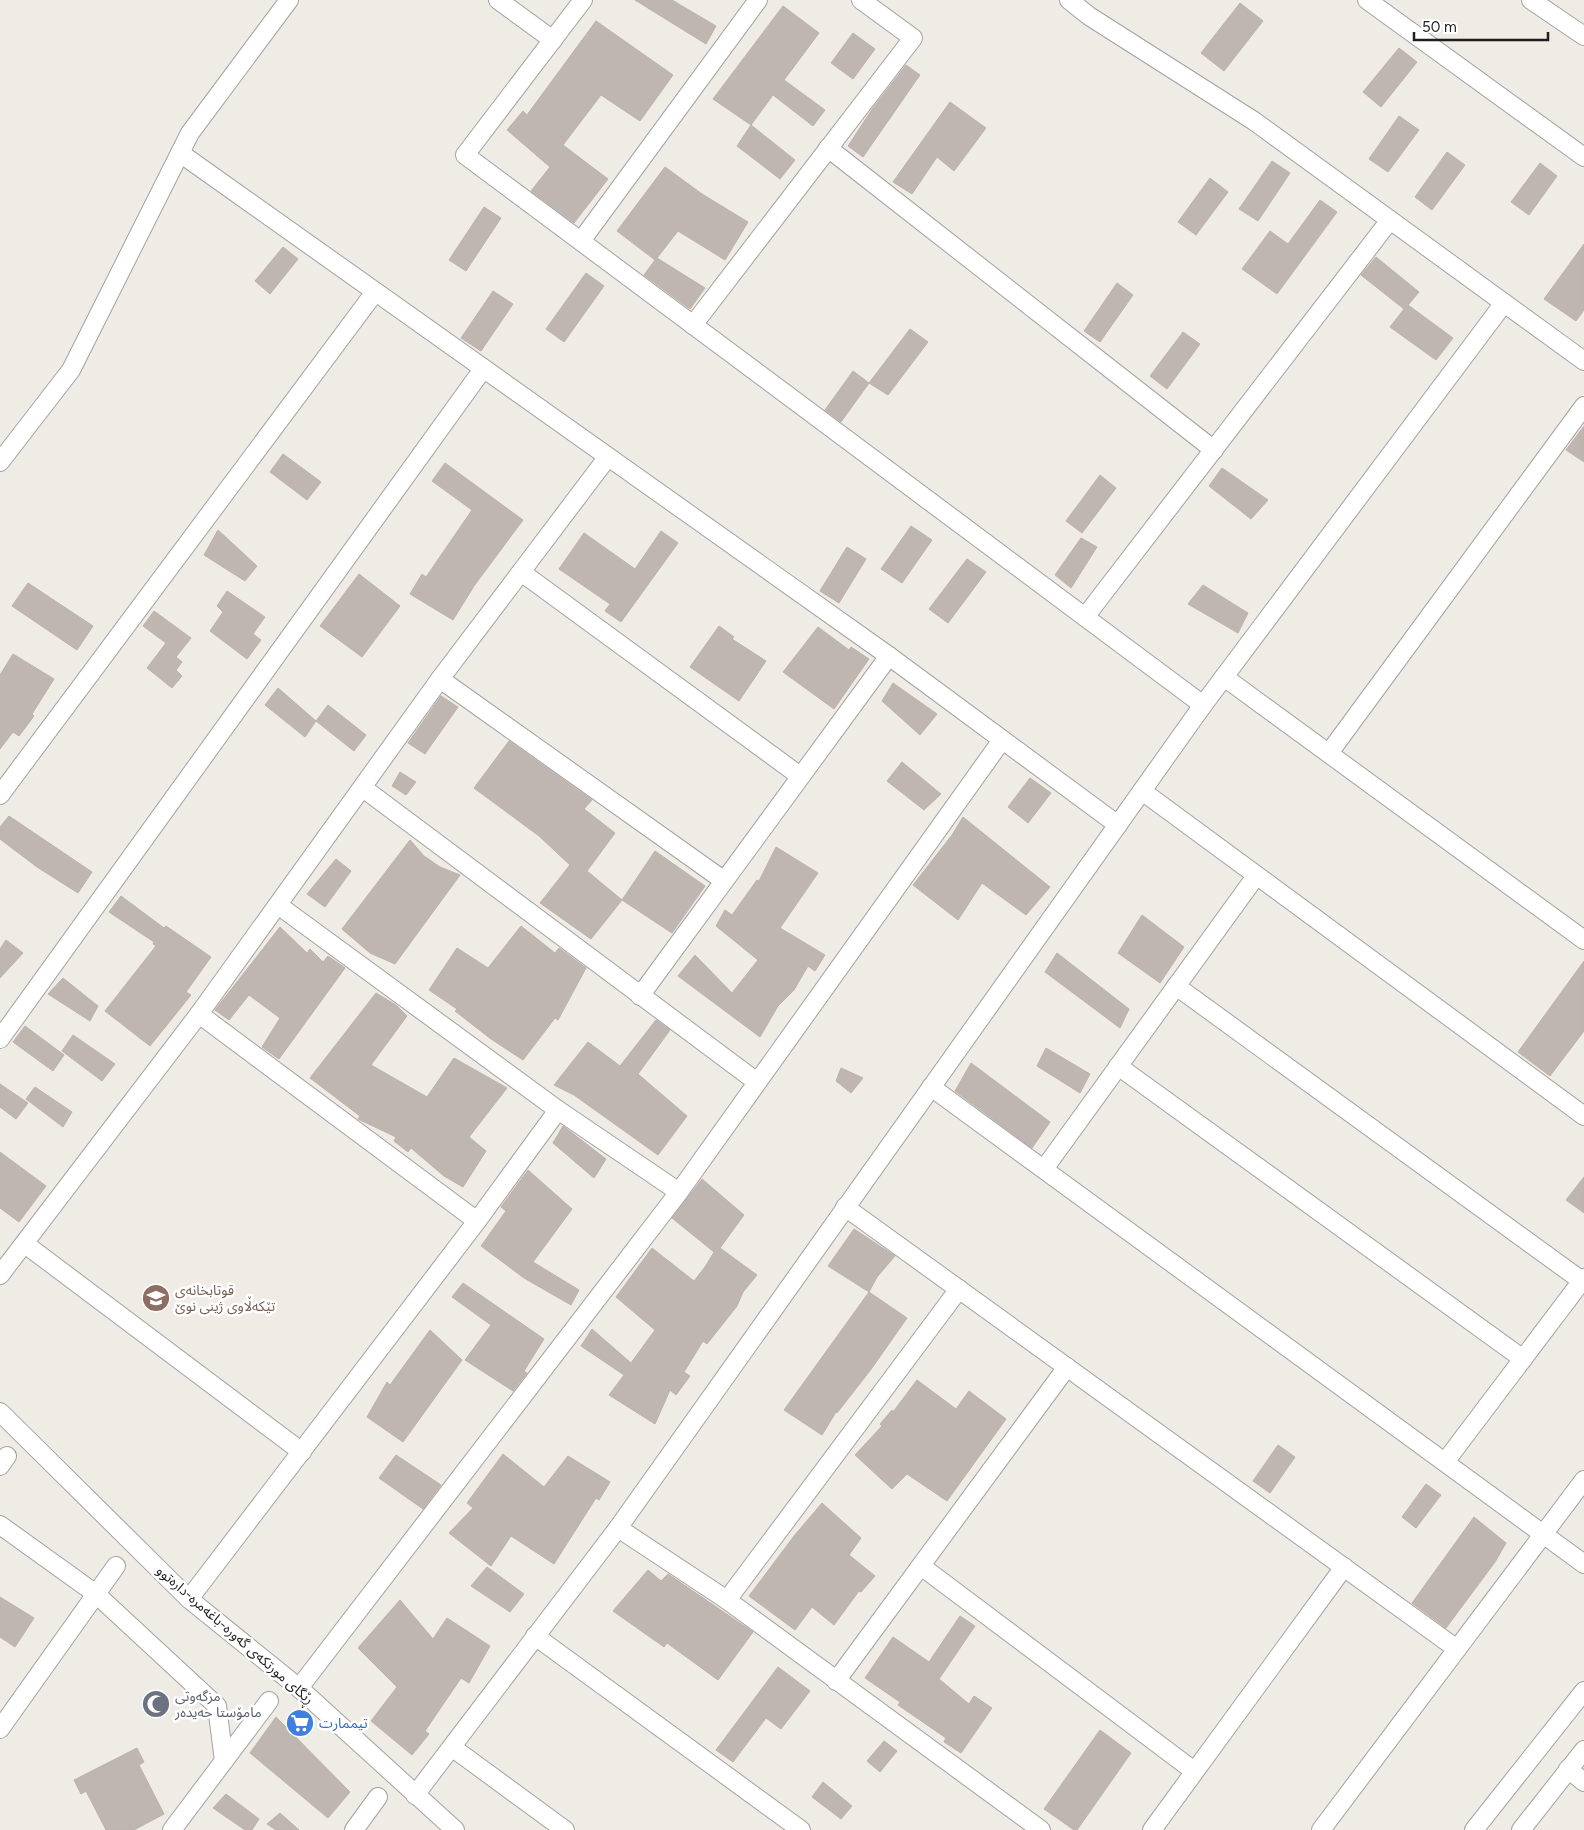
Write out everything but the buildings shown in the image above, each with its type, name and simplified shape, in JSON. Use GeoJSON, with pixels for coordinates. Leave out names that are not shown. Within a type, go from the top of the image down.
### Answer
{"type":"FeatureCollection","features":[{"type":"Feature","properties":{"kind":"street"},"geometry":{"type":"LineString","coordinates":[[0,462],[71,370],[190,133],[289,0]]}},
{"type":"Feature","properties":{"kind":"street"},"geometry":{"type":"LineString","coordinates":[[498,0],[553,40]]}},
{"type":"Feature","properties":{"kind":"street"},"geometry":{"type":"LineString","coordinates":[[583,0],[465,155],[1203,705]]}},
{"type":"Feature","properties":{"kind":"street"},"geometry":{"type":"LineString","coordinates":[[581,242],[758,0]]}},
{"type":"Feature","properties":{"kind":"street"},"geometry":{"type":"LineString","coordinates":[[693,325],[913,38],[861,0]]}},
{"type":"Feature","properties":{"kind":"street"},"geometry":{"type":"LineString","coordinates":[[1069,0],[1089,16],[1254,121],[1584,361]]}},
{"type":"Feature","properties":{"kind":"street"},"geometry":{"type":"LineString","coordinates":[[1368,0],[1584,157]]}},
{"type":"Feature","properties":{"kind":"street"},"geometry":{"type":"LineString","coordinates":[[1531,0],[1584,36]]}},
{"type":"Feature","properties":{"kind":"street"},"geometry":{"type":"LineString","coordinates":[[828,148],[1214,450]]}},
{"type":"Feature","properties":{"kind":"street"},"geometry":{"type":"LineString","coordinates":[[180,152],[607,458],[889,656],[1118,825]]}},
{"type":"Feature","properties":{"kind":"street"},"geometry":{"type":"LineString","coordinates":[[1085,617],[1390,220]]}},
{"type":"Feature","properties":{"kind":"street"},"geometry":{"type":"LineString","coordinates":[[0,795],[375,292]]}},
{"type":"Feature","properties":{"kind":"street"},"geometry":{"type":"LineString","coordinates":[[415,1795],[453,1748],[535,1636],[618,1528],[1203,705],[1504,303]]}},
{"type":"Feature","properties":{"kind":"street"},"geometry":{"type":"LineString","coordinates":[[0,1039],[483,369]]}},
{"type":"Feature","properties":{"kind":"street"},"geometry":{"type":"LineString","coordinates":[[1329,753],[1584,406]]}},
{"type":"Feature","properties":{"kind":"street"},"geometry":{"type":"LineString","coordinates":[[0,1275],[199,1014],[440,679],[607,458]]}},
{"type":"Feature","properties":{"kind":"street"},"geometry":{"type":"LineString","coordinates":[[521,572],[800,776]]}},
{"type":"Feature","properties":{"kind":"street"},"geometry":{"type":"LineString","coordinates":[[640,996],[723,880],[889,656]]}},
{"type":"Feature","properties":{"kind":"street"},"geometry":{"type":"LineString","coordinates":[[1224,677],[1584,940]]}},
{"type":"Feature","properties":{"kind":"street"},"geometry":{"type":"LineString","coordinates":[[440,679],[723,880]]}},
{"type":"Feature","properties":{"kind":"street"},"geometry":{"type":"LineString","coordinates":[[299,1688],[679,1192],[1002,740]]}},
{"type":"Feature","properties":{"kind":"street"},"geometry":{"type":"LineString","coordinates":[[363,788],[757,1082]]}},
{"type":"Feature","properties":{"kind":"street"},"geometry":{"type":"LineString","coordinates":[[1142,791],[1584,1116]]}},
{"type":"Feature","properties":{"kind":"street"},"geometry":{"type":"LineString","coordinates":[[1044,1170],[1256,876]]}},
{"type":"Feature","properties":{"kind":"street"},"geometry":{"type":"LineString","coordinates":[[278,905],[558,1110],[679,1192]]}},
{"type":"Feature","properties":{"kind":"street"},"geometry":{"type":"LineString","coordinates":[[1176,986],[1583,1279],[1445,1462]]}},
{"type":"Feature","properties":{"kind":"street"},"geometry":{"type":"LineString","coordinates":[[199,1014],[477,1220]]}},
{"type":"Feature","properties":{"kind":"street"},"geometry":{"type":"LineString","coordinates":[[1118,1066],[1523,1359]]}},
{"type":"Feature","properties":{"kind":"street"},"geometry":{"type":"LineString","coordinates":[[931,1087],[1584,1564]]}},
{"type":"Feature","properties":{"kind":"street"},"geometry":{"type":"LineString","coordinates":[[189,1599],[302,1452],[558,1110]]}},
{"type":"Feature","properties":{"kind":"street"},"geometry":{"type":"LineString","coordinates":[[845,1207],[1457,1649]]}},
{"type":"Feature","properties":{"kind":"street"},"geometry":{"type":"LineString","coordinates":[[25,1244],[302,1452]]}},
{"type":"Feature","properties":{"kind":"street"},"geometry":{"type":"LineString","coordinates":[[728,1600],[959,1289]]}},
{"type":"Feature","properties":{"kind":"street"},"geometry":{"type":"LineString","coordinates":[[836,1681],[1067,1368]]}},
{"type":"Feature","properties":{"kind":"street","name":"ڕێگای مورتکەی گەورە-باغەمرە-دارەتوو"},"geometry":{"type":"LineString","coordinates":[[0,1412],[27,1441],[189,1599],[299,1688],[455,1830]]}},
{"type":"Feature","properties":{"kind":"street"},"geometry":{"type":"LineString","coordinates":[[1321,1830],[1584,1480]]}},
{"type":"Feature","properties":{"kind":"street"},"geometry":{"type":"LineString","coordinates":[[0,1525],[96,1594],[216,1706],[224,1761]]}},
{"type":"Feature","properties":{"kind":"street"},"geometry":{"type":"LineString","coordinates":[[618,1528],[728,1600],[1041,1830]]}},
{"type":"Feature","properties":{"kind":"street"},"geometry":{"type":"LineString","coordinates":[[0,1729],[116,1566]]}},
{"type":"Feature","properties":{"kind":"street"},"geometry":{"type":"LineString","coordinates":[[921,1566],[1194,1771]]}},
{"type":"Feature","properties":{"kind":"street"},"geometry":{"type":"LineString","coordinates":[[1152,1830],[1344,1567]]}},
{"type":"Feature","properties":{"kind":"street"},"geometry":{"type":"LineString","coordinates":[[535,1636],[801,1830]]}},
{"type":"Feature","properties":{"kind":"street"},"geometry":{"type":"LineString","coordinates":[[1474,1830],[1584,1691]]}},
{"type":"Feature","properties":{"kind":"street"},"geometry":{"type":"LineString","coordinates":[[172,1830],[269,1702]]}},
{"type":"Feature","properties":{"kind":"street"},"geometry":{"type":"LineString","coordinates":[[453,1748],[565,1830]]}},
{"type":"Feature","properties":{"kind":"street"},"geometry":{"type":"LineString","coordinates":[[1521,1830],[1584,1750]]}},
{"type":"Feature","properties":{"kind":"street"},"geometry":{"type":"LineString","coordinates":[[1568,1769],[1584,1782]]}},
{"type":"Feature","properties":{"kind":"street"},"geometry":{"type":"LineString","coordinates":[[354,1830],[378,1797]]}},
{"type":"Feature","properties":{"kind":"place","name":"قوتابخانەی تێکەڵاوی ژینی نوێ"},"geometry":{"type":"Point","coordinates":[156,1298]}},
{"type":"Feature","properties":{"kind":"place","name":"مزگەوتی مامۆستا حەیدەر"},"geometry":{"type":"Point","coordinates":[156,1704]}},
{"type":"Feature","properties":{"kind":"place","name":"تیممارت"},"geometry":{"type":"Point","coordinates":[300,1723]}}]}
